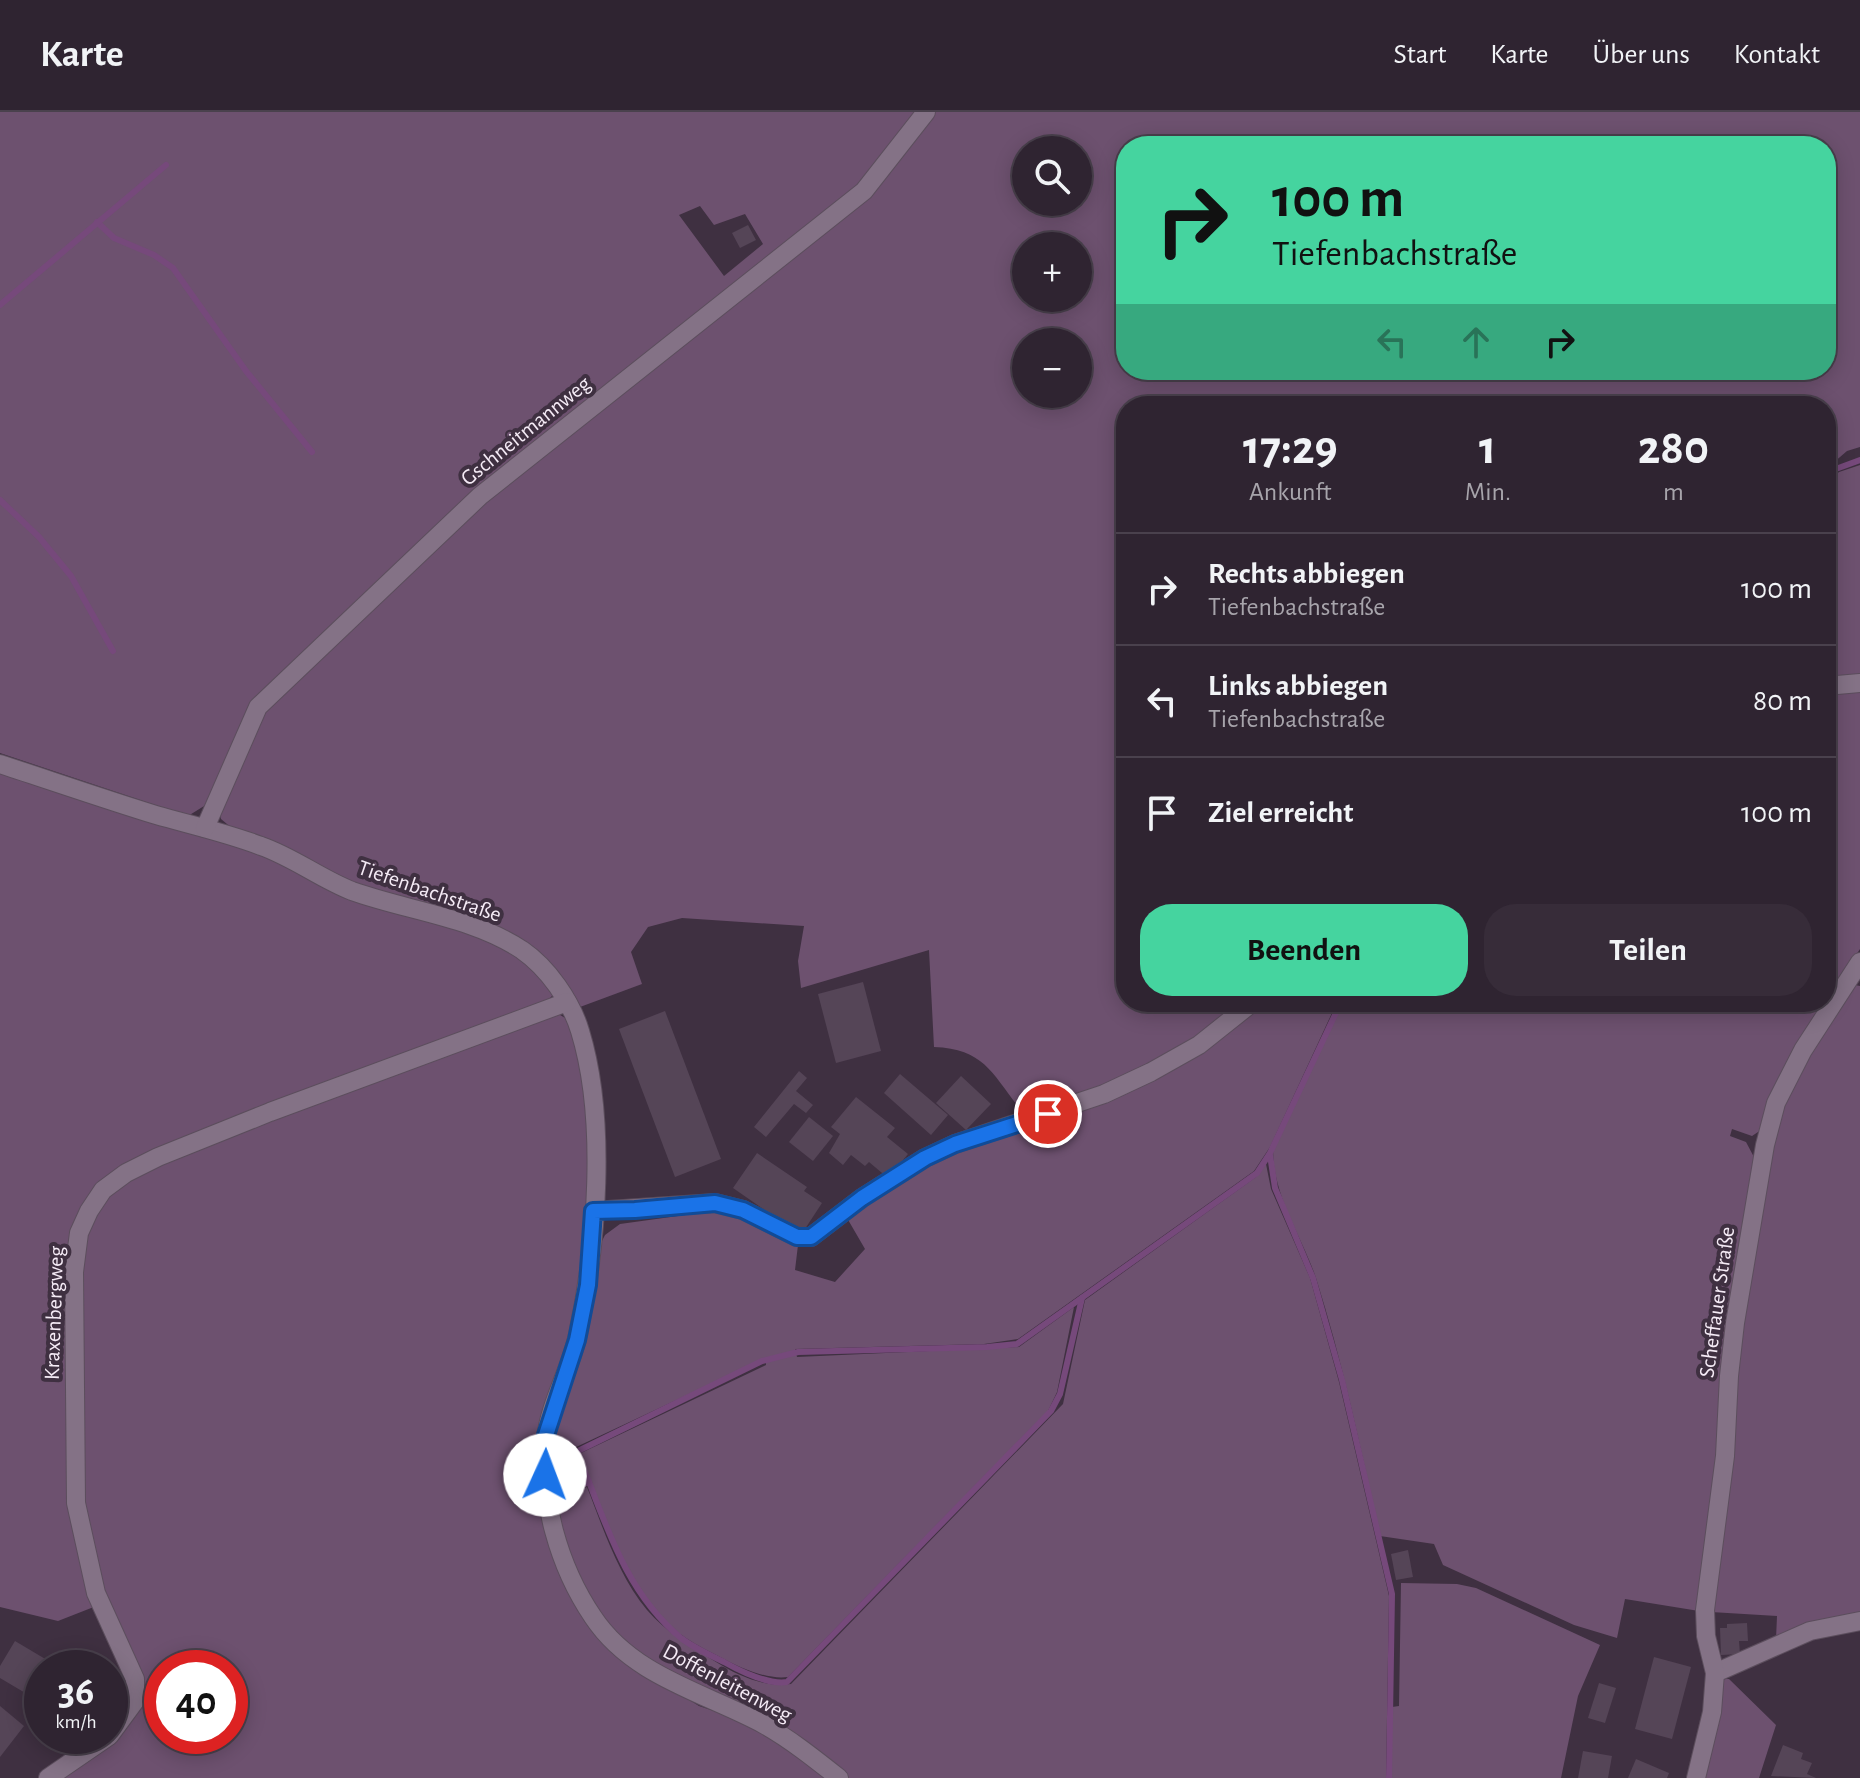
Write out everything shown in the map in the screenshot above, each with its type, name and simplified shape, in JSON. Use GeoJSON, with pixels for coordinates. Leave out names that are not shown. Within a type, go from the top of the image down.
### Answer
{"type":"FeatureCollection","features":[{"type":"Feature","properties":{"kind":"street","name":"Gschneitmannweg"},"geometry":{"type":"LineString","coordinates":[[205,828],[258,707],[480,496],[864,191],[926,112]]}},
{"type":"Feature","properties":{"kind":"street"},"geometry":{"type":"LineString","coordinates":[[1836,685],[1860,683]]}},
{"type":"Feature","properties":{"kind":"street","name":"Tiefenbachstraße"},"geometry":{"type":"LineString","coordinates":[[0,764],[265,847],[349,890],[492,933],[524,952],[547,973],[567,1002],[580,1030],[596,1117],[593,1211]]}},
{"type":"Feature","properties":{"kind":"street","name":"Scheffauer Straße"},"geometry":{"type":"LineString","coordinates":[[1836,999],[1860,962]]}},
{"type":"Feature","properties":{"kind":"street","name":"Kraxenbergweg"},"geometry":{"type":"LineString","coordinates":[[122,1650],[96,1593],[76,1503],[74,1272],[79,1233],[103,1190],[126,1173],[158,1157],[567,1002]]}},
{"type":"Feature","properties":{"kind":"street"},"geometry":{"type":"LineString","coordinates":[[593,1211],[715,1203],[743,1210],[797,1237],[811,1237],[862,1198],[925,1158],[955,1144],[1104,1094],[1199,1045],[1240,1012]]}},
{"type":"Feature","properties":{"kind":"street","name":"Scheffauer Straße"},"geometry":{"type":"LineString","coordinates":[[1696,1778],[1712,1712],[1715,1673],[1706,1636],[1705,1610],[1725,1456],[1729,1376],[1765,1145],[1776,1103],[1803,1050],[1828,1012]]}},
{"type":"Feature","properties":{"kind":"street","name":"Doffenleitenweg"},"geometry":{"type":"LineString","coordinates":[[593,1211],[588,1285],[577,1340],[546,1435],[545,1475],[551,1516],[578,1592],[595,1621],[629,1655],[668,1681],[764,1724],[839,1778]]}},
{"type":"Feature","properties":{"kind":"street"},"geometry":{"type":"LineString","coordinates":[[1715,1673],[1810,1631],[1860,1621]]}},
{"type":"Feature","properties":{"kind":"street","name":"Kraxenbergweg"},"geometry":{"type":"LineString","coordinates":[[128,1664],[135,1679],[135,1701],[128,1710]]}},
{"type":"Feature","properties":{"kind":"street","name":"Kraxenbergweg"},"geometry":{"type":"LineString","coordinates":[[48,1778],[83,1754]]}},
{"type":"Feature","properties":{"kind":"shaded area"},"geometry":{"type":"Polygon","coordinates":[[[0,112],[1860,112],[1860,447],[1847,451],[1836,460],[1836,396],[1116,396],[1116,1012],[1234,1012],[1198,1038],[1118,1079],[1034,1112],[1021,1110],[994,1075],[976,1058],[934,1047],[929,950],[801,988],[798,961],[804,926],[682,918],[648,927],[631,952],[642,984],[580,1007],[541,955],[494,925],[367,890],[233,829],[221,819],[219,809],[225,793],[188,816],[0,753],[0,112]],[[700,206],[679,215],[724,276],[763,244],[745,214],[714,225],[700,206]]]}},
{"type":"Feature","properties":{"kind":"shaded area"},"geometry":{"type":"Polygon","coordinates":[[[1860,465],[1860,679],[1836,680],[1836,475],[1860,465]]]}},
{"type":"Feature","properties":{"kind":"shaded area"},"geometry":{"type":"Polygon","coordinates":[[[1860,688],[1860,949],[1836,985],[1836,689],[1860,688]]]}},
{"type":"Feature","properties":{"kind":"shaded area"},"geometry":{"type":"Polygon","coordinates":[[[0,771],[184,832],[255,852],[346,895],[397,914],[457,929],[500,945],[527,961],[554,994],[546,1002],[155,1152],[104,1199],[158,1160],[557,1013],[565,1018],[574,1031],[584,1075],[590,1150],[588,1237],[576,1325],[545,1413],[569,1590],[670,1688],[699,1706],[750,1723],[829,1778],[60,1778],[87,1754],[128,1754],[128,1718],[144,1688],[144,1754],[248,1754],[248,1650],[144,1650],[144,1684],[109,1601],[58,1621],[0,1607],[0,771]]]}},
{"type":"Feature","properties":{"kind":"shaded area"},"geometry":{"type":"Polygon","coordinates":[[[1855,985],[1860,986],[1860,1616],[1776,1639],[1777,1616],[1711,1612],[1724,1535],[1736,1416],[1737,1355],[1776,1129],[1792,1084],[1855,985]]]}},
{"type":"Feature","properties":{"kind":"shaded area"},"geometry":{"type":"Polygon","coordinates":[[[1244,1012],[1332,1012],[1270,1147],[1254,1171],[1018,1339],[984,1344],[795,1349],[797,1357],[1019,1347],[1074,1307],[1057,1392],[1048,1411],[788,1677],[763,1675],[738,1666],[691,1641],[666,1622],[649,1602],[621,1554],[579,1454],[766,1365],[766,1358],[574,1448],[571,1451],[583,1479],[553,1493],[552,1440],[597,1251],[605,1235],[620,1224],[714,1211],[741,1216],[798,1245],[795,1270],[835,1282],[865,1249],[847,1218],[936,1161],[965,1147],[1106,1100],[1244,1012]]]}},
{"type":"Feature","properties":{"kind":"shaded area"},"geometry":{"type":"Polygon","coordinates":[[[1338,1012],[1820,1012],[1761,1130],[1752,1136],[1732,1129],[1730,1136],[1746,1142],[1755,1159],[1742,1252],[1722,1354],[1717,1469],[1699,1611],[1625,1599],[1617,1638],[1574,1625],[1443,1565],[1434,1544],[1380,1536],[1335,1342],[1316,1278],[1283,1200],[1273,1150],[1338,1012]]]}},
{"type":"Feature","properties":{"kind":"shaded area"},"geometry":{"type":"Polygon","coordinates":[[[1266,1164],[1271,1189],[1310,1278],[1339,1382],[1389,1596],[1386,1778],[848,1778],[637,1655],[602,1620],[578,1582],[555,1502],[587,1487],[619,1567],[654,1618],[688,1645],[733,1672],[752,1680],[791,1684],[1063,1404],[1085,1300],[1256,1177],[1266,1164]]]}},
{"type":"Feature","properties":{"kind":"shaded area"},"geometry":{"type":"Polygon","coordinates":[[[1401,1583],[1457,1584],[1476,1588],[1600,1645],[1578,1696],[1561,1778],[1391,1778],[1392,1707],[1399,1706],[1401,1583]]]}},
{"type":"Feature","properties":{"kind":"shaded area"},"geometry":{"type":"Polygon","coordinates":[[[1724,1679],[1729,1679],[1776,1725],[1759,1778],[1702,1778],[1709,1763],[1724,1679]]]}},
{"type":"Feature","properties":{"kind":"building"},"geometry":{"type":"Polygon","coordinates":[[[748,225],[756,240],[740,248],[732,233],[748,225]]]}},
{"type":"Feature","properties":{"kind":"building"},"geometry":{"type":"Polygon","coordinates":[[[863,982],[881,1051],[836,1063],[818,994],[863,982]]]}},
{"type":"Feature","properties":{"kind":"building"},"geometry":{"type":"Polygon","coordinates":[[[665,1011],[721,1159],[675,1177],[619,1029],[665,1011]]]}},
{"type":"Feature","properties":{"kind":"building"},"geometry":{"type":"Polygon","coordinates":[[[799,1071],[807,1078],[796,1091],[813,1105],[806,1113],[794,1104],[766,1137],[754,1127],[799,1071]]]}},
{"type":"Feature","properties":{"kind":"building"},"geometry":{"type":"Polygon","coordinates":[[[900,1074],[948,1115],[931,1135],[884,1093],[900,1074]]]}},
{"type":"Feature","properties":{"kind":"building"},"geometry":{"type":"Polygon","coordinates":[[[961,1076],[991,1104],[966,1130],[936,1103],[961,1076]]]}},
{"type":"Feature","properties":{"kind":"building"},"geometry":{"type":"Polygon","coordinates":[[[856,1097],[895,1128],[887,1137],[908,1154],[888,1178],[869,1162],[865,1166],[851,1155],[843,1165],[829,1153],[840,1134],[831,1127],[856,1097]]]}},
{"type":"Feature","properties":{"kind":"building"},"geometry":{"type":"Polygon","coordinates":[[[809,1117],[833,1136],[813,1161],[789,1142],[809,1117]]]}},
{"type":"Feature","properties":{"kind":"building"},"geometry":{"type":"Polygon","coordinates":[[[757,1153],[807,1187],[804,1191],[822,1203],[801,1235],[733,1188],[757,1153]]]}},
{"type":"Feature","properties":{"kind":"building"},"geometry":{"type":"Polygon","coordinates":[[[1408,1550],[1413,1577],[1396,1580],[1391,1554],[1408,1550]]]}},
{"type":"Feature","properties":{"kind":"building"},"geometry":{"type":"Polygon","coordinates":[[[1747,1623],[1748,1641],[1739,1641],[1740,1654],[1721,1655],[1720,1628],[1727,1628],[1727,1624],[1747,1623]]]}},
{"type":"Feature","properties":{"kind":"building"},"geometry":{"type":"Polygon","coordinates":[[[15,1641],[30,1650],[24,1650],[24,1692],[0,1678],[0,1666],[15,1641]]]}},
{"type":"Feature","properties":{"kind":"building"},"geometry":{"type":"Polygon","coordinates":[[[1654,1657],[1691,1667],[1672,1739],[1635,1729],[1654,1657]]]}},
{"type":"Feature","properties":{"kind":"building"},"geometry":{"type":"Polygon","coordinates":[[[1599,1683],[1616,1688],[1605,1723],[1588,1718],[1599,1683]]]}},
{"type":"Feature","properties":{"kind":"building"},"geometry":{"type":"Polygon","coordinates":[[[0,1706],[24,1726],[0,1757],[0,1706]]]}},
{"type":"Feature","properties":{"kind":"building"},"geometry":{"type":"Polygon","coordinates":[[[1783,1745],[1803,1753],[1801,1759],[1812,1763],[1807,1774],[1816,1778],[1771,1776],[1783,1745]]]}},
{"type":"Feature","properties":{"kind":"building"},"geometry":{"type":"Polygon","coordinates":[[[1583,1751],[1612,1756],[1608,1778],[1578,1778],[1583,1751]]]}},
{"type":"Feature","properties":{"kind":"building"},"geometry":{"type":"Polygon","coordinates":[[[1636,1759],[1669,1773],[1667,1778],[1628,1778],[1636,1759]]]}},
{"type":"Feature","properties":{"kind":"waterway"},"geometry":{"type":"LineString","coordinates":[[0,305],[166,165]]}},
{"type":"Feature","properties":{"kind":"waterway"},"geometry":{"type":"LineString","coordinates":[[97,222],[114,238],[154,255],[173,268],[246,371],[312,452]]}},
{"type":"Feature","properties":{"kind":"waterway"},"geometry":{"type":"LineString","coordinates":[[1836,469],[1860,460]]}},
{"type":"Feature","properties":{"kind":"waterway"},"geometry":{"type":"LineString","coordinates":[[0,500],[39,537],[71,576],[113,651]]}},
{"type":"Feature","properties":{"kind":"waterway"},"geometry":{"type":"LineString","coordinates":[[554,1497],[589,1482],[576,1452],[762,1361],[798,1352],[1017,1344],[1257,1173],[1270,1153],[1336,1012]]}},
{"type":"Feature","properties":{"kind":"waterway"},"geometry":{"type":"LineString","coordinates":[[1270,1155],[1275,1188],[1313,1278],[1342,1380],[1392,1594],[1389,1778]]}},
{"type":"Feature","properties":{"kind":"waterway"},"geometry":{"type":"LineString","coordinates":[[589,1482],[625,1567],[649,1605],[664,1622],[691,1645],[738,1669],[763,1679],[787,1682],[1051,1411],[1060,1394],[1082,1298]]}},
{"type":"Feature","properties":{"kind":"route"},"geometry":{"type":"LineString","coordinates":[[545,1475],[546,1435],[577,1340],[588,1285],[593,1211],[715,1203],[743,1210],[797,1237],[811,1237],[862,1198],[925,1158],[955,1144],[1048,1114]]}}]}
